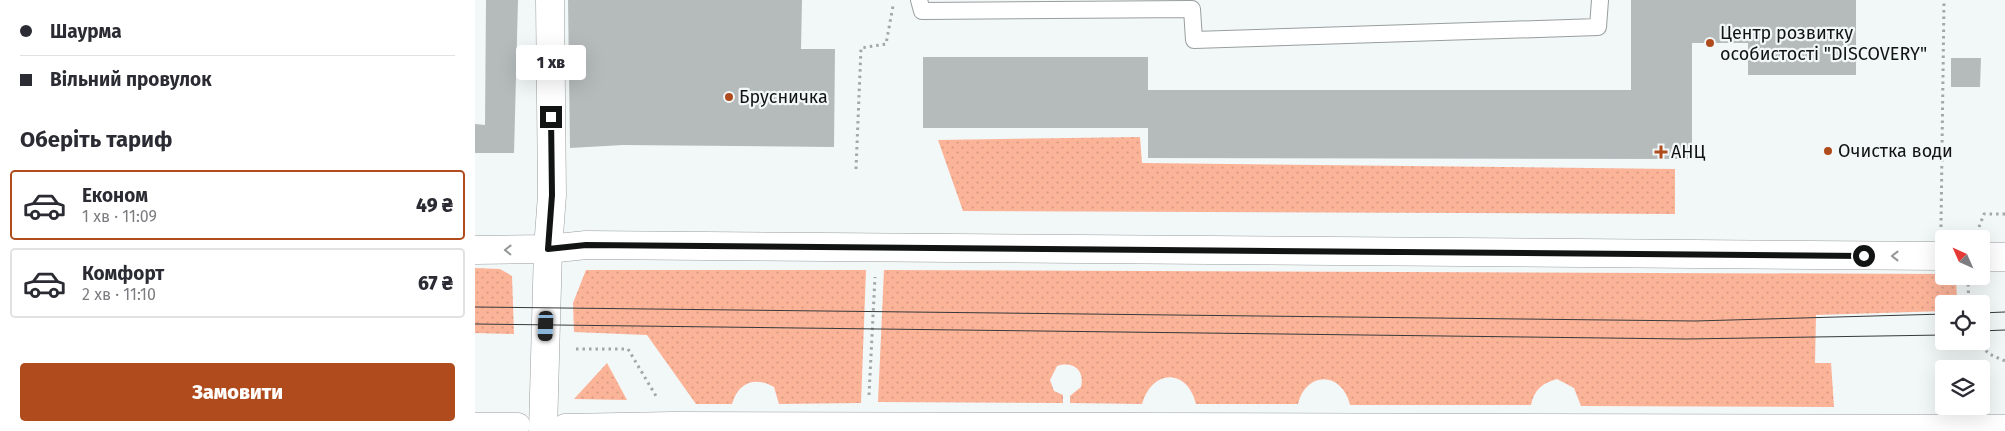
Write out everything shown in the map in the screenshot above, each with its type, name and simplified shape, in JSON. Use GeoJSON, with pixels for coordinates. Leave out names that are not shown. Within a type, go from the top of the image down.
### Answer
{"type":"FeatureCollection","features":[{"type":"Feature","properties":{"kind":"street"},"geometry":{"type":"LineString","coordinates":[[542,427],[548,249],[552,195],[550,0]]}},
{"type":"Feature","properties":{"kind":"street"},"geometry":{"type":"LineString","coordinates":[[475,250],[548,249],[586,245],[1935,256]]}},
{"type":"Feature","properties":{"kind":"street"},"geometry":{"type":"LineString","coordinates":[[1990,256],[2005,257]]}},
{"type":"Feature","properties":{"kind":"street"},"geometry":{"type":"LineString","coordinates":[[475,425],[542,427],[673,424],[867,426],[2005,427]]}},
{"type":"Feature","properties":{"kind":"lane"},"geometry":{"type":"LineString","coordinates":[[919,0],[923,11],[1192,9],[1194,40],[1598,27],[1600,0]]}},
{"type":"Feature","properties":{"kind":"path"},"geometry":{"type":"LineString","coordinates":[[856,169],[861,48],[885,44],[895,0]]}},
{"type":"Feature","properties":{"kind":"path"},"geometry":{"type":"LineString","coordinates":[[1941,227],[1944,0]]}},
{"type":"Feature","properties":{"kind":"path"},"geometry":{"type":"LineString","coordinates":[[1984,214],[2005,214]]}},
{"type":"Feature","properties":{"kind":"path"},"geometry":{"type":"LineString","coordinates":[[867,426],[875,275]]}},
{"type":"Feature","properties":{"kind":"path"},"geometry":{"type":"LineString","coordinates":[[568,349],[628,349],[673,424]]}},
{"type":"Feature","properties":{"kind":"path"},"geometry":{"type":"LineString","coordinates":[[1985,350],[1989,354],[2005,361]]}},
{"type":"Feature","properties":{"kind":"shaded area"},"geometry":{"type":"Polygon","coordinates":[[[1140,137],[1142,163],[1675,169],[1675,214],[963,211],[938,140],[1140,137]]]}},
{"type":"Feature","properties":{"kind":"shaded area"},"geometry":{"type":"Polygon","coordinates":[[[475,268],[500,269],[512,276],[514,334],[475,333],[475,268]]]}},
{"type":"Feature","properties":{"kind":"shaded area"},"geometry":{"type":"Polygon","coordinates":[[[586,270],[866,270],[861,403],[779,404],[774,387],[754,382],[748,383],[738,391],[732,404],[696,404],[647,335],[574,332],[573,303],[586,270]]]}},
{"type":"Feature","properties":{"kind":"shaded area"},"geometry":{"type":"Polygon","coordinates":[[[884,270],[1935,274],[1935,285],[1956,285],[1957,295],[1935,295],[1935,311],[1816,315],[1815,363],[1831,363],[1834,407],[1581,406],[1574,388],[1557,379],[1539,388],[1534,395],[1531,405],[1350,405],[1346,394],[1340,386],[1324,379],[1308,385],[1302,393],[1298,404],[1196,404],[1192,392],[1185,384],[1178,379],[1169,377],[1153,384],[1142,404],[1070,403],[1070,396],[1081,387],[1082,381],[1077,368],[1068,365],[1057,366],[1050,380],[1054,391],[1063,395],[1063,403],[878,402],[884,270]]]}},
{"type":"Feature","properties":{"kind":"shaded area"},"geometry":{"type":"Polygon","coordinates":[[[607,363],[627,400],[574,399],[607,363]]]}},
{"type":"Feature","properties":{"kind":"building"},"geometry":{"type":"Polygon","coordinates":[[[486,0],[518,0],[514,153],[475,153],[475,124],[485,125],[486,0]]]}},
{"type":"Feature","properties":{"kind":"building","name":"Брусничка"},"geometry":{"type":"Polygon","coordinates":[[[568,0],[802,0],[801,49],[835,49],[834,147],[623,145],[570,148],[568,0]]]}},
{"type":"Feature","properties":{"kind":"building"},"geometry":{"type":"Polygon","coordinates":[[[1631,0],[1856,0],[1856,75],[1748,75],[1748,43],[1692,43],[1692,159],[1148,158],[1148,128],[923,128],[923,57],[1148,57],[1148,90],[1631,90],[1631,0]]]}},
{"type":"Feature","properties":{"kind":"building"},"geometry":{"type":"Polygon","coordinates":[[[1951,58],[1981,58],[1980,87],[1951,87],[1951,58]]]}},
{"type":"Feature","properties":{"kind":"tram line"},"geometry":{"type":"LineString","coordinates":[[475,307],[1695,321],[1935,314]]}},
{"type":"Feature","properties":{"kind":"tram line"},"geometry":{"type":"LineString","coordinates":[[1990,313],[2005,312]]}},
{"type":"Feature","properties":{"kind":"tram line"},"geometry":{"type":"LineString","coordinates":[[475,324],[1686,339],[1935,335]]}},
{"type":"Feature","properties":{"kind":"tram line"},"geometry":{"type":"LineString","coordinates":[[1990,331],[2005,330]]}},
{"type":"Feature","properties":{"kind":"place","name":"Центр розвитку особистості \"DISCOVERY\""},"geometry":{"type":"Point","coordinates":[1710,43]}},
{"type":"Feature","properties":{"kind":"place","name":"Брусничка"},"geometry":{"type":"Point","coordinates":[729,97]}},
{"type":"Feature","properties":{"kind":"place","name":"Очистка води"},"geometry":{"type":"Point","coordinates":[1828,151]}},
{"type":"Feature","properties":{"kind":"place","name":"АНЦ"},"geometry":{"type":"Point","coordinates":[1661,152]}},
{"type":"Feature","properties":{"kind":"route"},"geometry":{"type":"LineString","coordinates":[[551,117],[552,195],[548,249],[586,245],[1864,256]]}}]}
